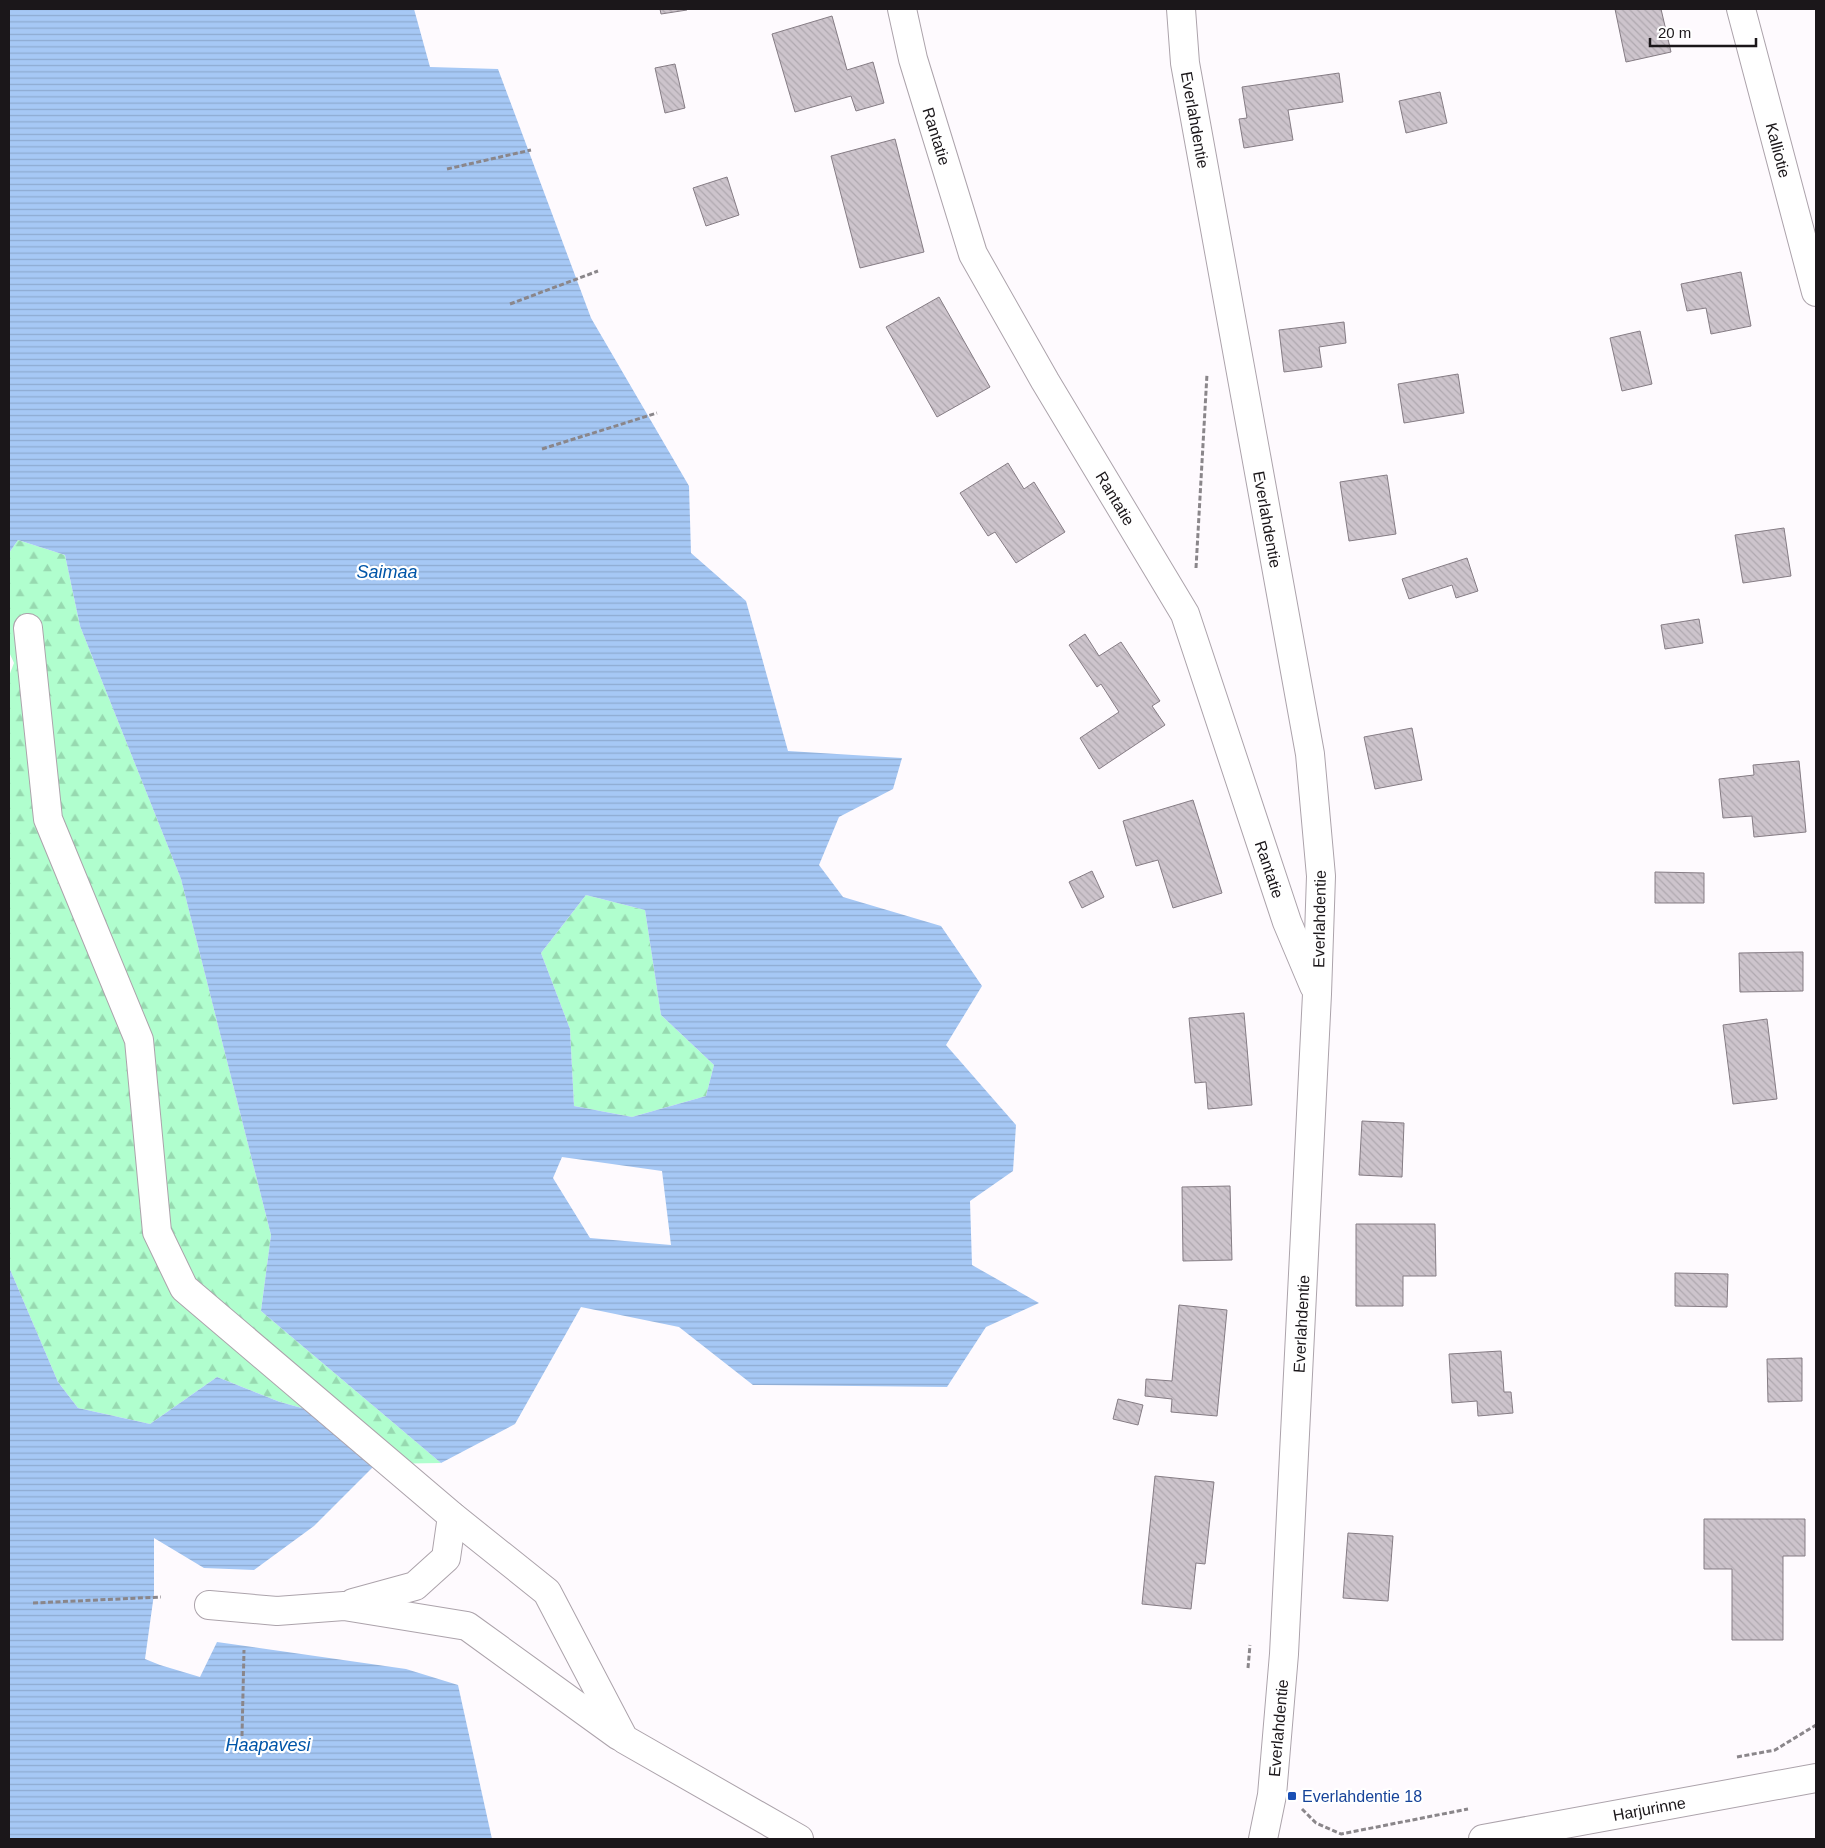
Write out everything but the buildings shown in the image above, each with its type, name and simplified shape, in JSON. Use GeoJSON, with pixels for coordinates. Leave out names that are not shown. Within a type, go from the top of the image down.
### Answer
{"type":"FeatureCollection","features":[{"type":"Feature","properties":{"kind":"street","name":"Rantatie"},"geometry":{"type":"LineString","coordinates":[[902,9],[913,59],[973,254],[1045,380],[1185,614],[1287,922],[1318,994]]}},
{"type":"Feature","properties":{"kind":"street","name":"Everlahdentie"},"geometry":{"type":"LineString","coordinates":[[1181,9],[1185,62],[1310,754],[1321,876],[1318,994],[1284,1654],[1272,1795],[1263,1839]]}},
{"type":"Feature","properties":{"kind":"street","name":"Kalliotie"},"geometry":{"type":"LineString","coordinates":[[1740,9],[1816,292]]}},
{"type":"Feature","properties":{"kind":"street"},"geometry":{"type":"LineString","coordinates":[[28,628],[48,819],[139,1040],[157,1232],[184,1288],[452,1516],[546,1592],[624,1739]]}},
{"type":"Feature","properties":{"kind":"street"},"geometry":{"type":"LineString","coordinates":[[210,1605],[277,1611],[344,1606],[415,1586],[446,1558],[452,1516]]}},
{"type":"Feature","properties":{"kind":"street"},"geometry":{"type":"LineString","coordinates":[[344,1606],[467,1626],[624,1739],[799,1839]]}},
{"type":"Feature","properties":{"kind":"street","name":"Harjurinne"},"geometry":{"type":"LineString","coordinates":[[1483,1839],[1816,1778]]}},
{"type":"Feature","properties":{"kind":"path"},"geometry":{"type":"LineString","coordinates":[[447,169],[531,150]]}},
{"type":"Feature","properties":{"kind":"path"},"geometry":{"type":"LineString","coordinates":[[510,304],[598,271]]}},
{"type":"Feature","properties":{"kind":"path"},"geometry":{"type":"LineString","coordinates":[[1185,614],[1196,578],[1207,369]]}},
{"type":"Feature","properties":{"kind":"path"},"geometry":{"type":"LineString","coordinates":[[542,449],[656,413]]}},
{"type":"Feature","properties":{"kind":"path"},"geometry":{"type":"LineString","coordinates":[[33,1603],[161,1597]]}},
{"type":"Feature","properties":{"kind":"path"},"geometry":{"type":"LineString","coordinates":[[242,1736],[244,1650]]}},
{"type":"Feature","properties":{"kind":"path"},"geometry":{"type":"LineString","coordinates":[[1736,1757],[1775,1750],[1816,1725]]}},
{"type":"Feature","properties":{"kind":"path"},"geometry":{"type":"LineString","coordinates":[[1272,1795],[1294,1802],[1316,1823],[1341,1834],[1476,1808]]}},
{"type":"Feature","properties":{"kind":"green space"},"geometry":{"type":"Polygon","coordinates":[[[18,540],[65,555],[80,626],[181,879],[271,1235],[261,1311],[441,1463],[376,1464],[320,1413],[280,1402],[217,1377],[150,1424],[78,1408],[58,1382],[9,1267],[9,676],[14,663],[9,652],[9,553],[18,540]]]}},
{"type":"Feature","properties":{"kind":"green space"},"geometry":{"type":"Polygon","coordinates":[[[586,895],[645,910],[661,1015],[714,1065],[706,1096],[632,1117],[574,1106],[570,1029],[541,953],[586,895]]]}},
{"type":"Feature","properties":{"kind":"water","name":"Saimaa"},"geometry":{"type":"Polygon","coordinates":[[[9,9],[414,9],[430,67],[498,69],[591,318],[689,486],[691,553],[746,601],[788,751],[902,758],[893,789],[839,817],[819,865],[843,897],[941,926],[982,986],[946,1045],[1016,1125],[1013,1171],[970,1201],[972,1265],[1039,1303],[986,1327],[947,1387],[753,1385],[679,1327],[581,1307],[515,1424],[441,1463],[261,1311],[271,1235],[181,879],[80,626],[65,555],[18,540],[9,553],[9,9]],[[586,895],[541,953],[570,1029],[574,1106],[632,1117],[706,1096],[714,1065],[661,1015],[645,910],[586,895]],[[562,1157],[553,1178],[590,1238],[671,1245],[662,1171],[562,1157]]]}},
{"type":"Feature","properties":{"kind":"water","name":"Haapavesi"},"geometry":{"type":"Polygon","coordinates":[[[9,1267],[58,1382],[78,1408],[150,1424],[217,1377],[280,1402],[320,1413],[376,1464],[314,1526],[254,1570],[204,1568],[154,1538],[154,1594],[145,1659],[200,1677],[217,1642],[406,1669],[458,1685],[492,1839],[9,1839],[9,1267]]]}},
{"type":"Feature","properties":{"kind":"place","name":"Everlahdentie 18"},"geometry":{"type":"Point","coordinates":[1292,1796]}}]}
